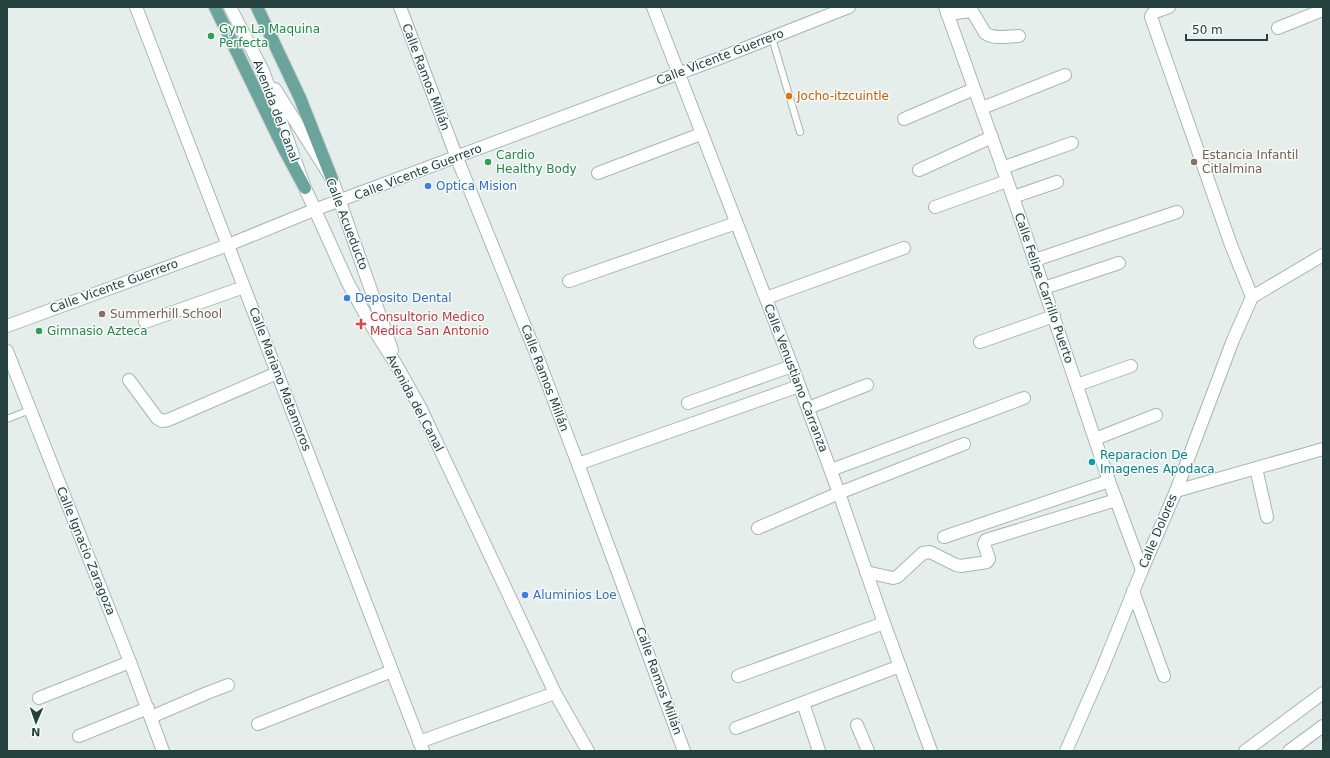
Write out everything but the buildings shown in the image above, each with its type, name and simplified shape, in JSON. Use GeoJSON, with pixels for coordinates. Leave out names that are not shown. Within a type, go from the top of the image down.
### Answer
{"type":"FeatureCollection","features":[{"type":"Feature","properties":{"kind":"main road"},"geometry":{"type":"LineString","coordinates":[[215,7],[284,149],[305,188]]}},
{"type":"Feature","properties":{"kind":"main road"},"geometry":{"type":"LineString","coordinates":[[257,7],[300,98],[332,179]]}},
{"type":"Feature","properties":{"kind":"street","name":"Calle Mariano Matamoros"},"geometry":{"type":"LineString","coordinates":[[136,7],[421,747]]}},
{"type":"Feature","properties":{"kind":"street","name":"Avenida del Canal"},"geometry":{"type":"LineString","coordinates":[[230,7],[262,69],[305,188],[348,283],[421,409],[555,693],[588,751]]}},
{"type":"Feature","properties":{"kind":"street","name":"Calle Ramos Millán"},"geometry":{"type":"LineString","coordinates":[[400,7],[456,158],[537,356],[684,751]]}},
{"type":"Feature","properties":{"kind":"street","name":"Calle Venustiano Carranza"},"geometry":{"type":"LineString","coordinates":[[653,7],[808,408],[931,751]]}},
{"type":"Feature","properties":{"kind":"street","name":"Calle Vicente Guerrero"},"geometry":{"type":"LineString","coordinates":[[7,326],[228,245],[314,210],[456,158],[850,7]]}},
{"type":"Feature","properties":{"kind":"street"},"geometry":{"type":"LineString","coordinates":[[1169,7],[1153,13],[1151,17],[1229,238],[1252,297],[1323,255]]}},
{"type":"Feature","properties":{"kind":"street"},"geometry":{"type":"LineString","coordinates":[[946,10],[972,11],[988,36],[1019,36]]}},
{"type":"Feature","properties":{"kind":"street","name":"Calle Felipe Carrillo Puerto"},"geometry":{"type":"LineString","coordinates":[[946,10],[1013,197],[1109,481],[1142,570]]}},
{"type":"Feature","properties":{"kind":"street"},"geometry":{"type":"LineString","coordinates":[[1278,28],[1323,10]]}},
{"type":"Feature","properties":{"kind":"street","name":"Calle Acueducto"},"geometry":{"type":"LineString","coordinates":[[262,69],[332,179],[397,366]]}},
{"type":"Feature","properties":{"kind":"street"},"geometry":{"type":"LineString","coordinates":[[982,108],[1065,75]]}},
{"type":"Feature","properties":{"kind":"street"},"geometry":{"type":"LineString","coordinates":[[904,119],[974,89]]}},
{"type":"Feature","properties":{"kind":"street"},"geometry":{"type":"LineString","coordinates":[[598,173],[701,134]]}},
{"type":"Feature","properties":{"kind":"street"},"geometry":{"type":"LineString","coordinates":[[919,170],[992,137]]}},
{"type":"Feature","properties":{"kind":"street"},"geometry":{"type":"LineString","coordinates":[[1002,168],[1072,143]]}},
{"type":"Feature","properties":{"kind":"street"},"geometry":{"type":"LineString","coordinates":[[935,207],[1007,181]]}},
{"type":"Feature","properties":{"kind":"street"},"geometry":{"type":"LineString","coordinates":[[1013,197],[1057,182]]}},
{"type":"Feature","properties":{"kind":"street"},"geometry":{"type":"LineString","coordinates":[[1034,260],[1178,212]]}},
{"type":"Feature","properties":{"kind":"street"},"geometry":{"type":"LineString","coordinates":[[569,281],[736,223]]}},
{"type":"Feature","properties":{"kind":"street"},"geometry":{"type":"LineString","coordinates":[[766,298],[904,248]]}},
{"type":"Feature","properties":{"kind":"street"},"geometry":{"type":"LineString","coordinates":[[1044,288],[1119,263]]}},
{"type":"Feature","properties":{"kind":"street"},"geometry":{"type":"LineString","coordinates":[[145,322],[244,287]]}},
{"type":"Feature","properties":{"kind":"street","name":"Calle Dolores"},"geometry":{"type":"LineString","coordinates":[[1070,749],[1133,591],[1176,491],[1233,340],[1252,297]]}},
{"type":"Feature","properties":{"kind":"street"},"geometry":{"type":"LineString","coordinates":[[980,342],[1054,316]]}},
{"type":"Feature","properties":{"kind":"street","name":"Calle Ignacio Zaragoza"},"geometry":{"type":"LineString","coordinates":[[7,351],[164,751]]}},
{"type":"Feature","properties":{"kind":"street"},"geometry":{"type":"LineString","coordinates":[[688,403],[792,366]]}},
{"type":"Feature","properties":{"kind":"street"},"geometry":{"type":"LineString","coordinates":[[1077,385],[1131,366]]}},
{"type":"Feature","properties":{"kind":"street"},"geometry":{"type":"LineString","coordinates":[[129,380],[157,418],[162,421],[168,420],[277,373]]}},
{"type":"Feature","properties":{"kind":"street"},"geometry":{"type":"LineString","coordinates":[[808,408],[867,385]]}},
{"type":"Feature","properties":{"kind":"street"},"geometry":{"type":"LineString","coordinates":[[578,464],[799,386]]}},
{"type":"Feature","properties":{"kind":"street"},"geometry":{"type":"LineString","coordinates":[[831,470],[1024,398]]}},
{"type":"Feature","properties":{"kind":"street"},"geometry":{"type":"LineString","coordinates":[[1095,439],[1156,415]]}},
{"type":"Feature","properties":{"kind":"street"},"geometry":{"type":"LineString","coordinates":[[758,528],[839,493],[964,444]]}},
{"type":"Feature","properties":{"kind":"street"},"geometry":{"type":"LineString","coordinates":[[1176,491],[1323,450]]}},
{"type":"Feature","properties":{"kind":"street"},"geometry":{"type":"LineString","coordinates":[[1256,468],[1267,517]]}},
{"type":"Feature","properties":{"kind":"street"},"geometry":{"type":"LineString","coordinates":[[944,537],[1109,481]]}},
{"type":"Feature","properties":{"kind":"street"},"geometry":{"type":"LineString","coordinates":[[866,572],[893,578],[897,577],[923,553],[927,552],[961,566],[987,562],[989,559],[984,544],[986,540],[1116,500]]}},
{"type":"Feature","properties":{"kind":"street"},"geometry":{"type":"LineString","coordinates":[[1133,591],[1164,676]]}},
{"type":"Feature","properties":{"kind":"street"},"geometry":{"type":"LineString","coordinates":[[738,676],[884,623]]}},
{"type":"Feature","properties":{"kind":"street"},"geometry":{"type":"LineString","coordinates":[[39,698],[130,662]]}},
{"type":"Feature","properties":{"kind":"street"},"geometry":{"type":"LineString","coordinates":[[736,728],[900,666]]}},
{"type":"Feature","properties":{"kind":"street"},"geometry":{"type":"LineString","coordinates":[[258,724],[392,671]]}},
{"type":"Feature","properties":{"kind":"street"},"geometry":{"type":"LineString","coordinates":[[79,736],[228,685]]}},
{"type":"Feature","properties":{"kind":"street"},"geometry":{"type":"LineString","coordinates":[[421,747],[555,693]]}},
{"type":"Feature","properties":{"kind":"street"},"geometry":{"type":"LineString","coordinates":[[1244,751],[1323,693]]}},
{"type":"Feature","properties":{"kind":"street"},"geometry":{"type":"LineString","coordinates":[[804,703],[819,751]]}},
{"type":"Feature","properties":{"kind":"street"},"geometry":{"type":"LineString","coordinates":[[857,725],[868,751]]}},
{"type":"Feature","properties":{"kind":"street"},"geometry":{"type":"LineString","coordinates":[[1289,751],[1323,726]]}},
{"type":"Feature","properties":{"kind":"lane"},"geometry":{"type":"LineString","coordinates":[[772,38],[800,132]]}},
{"type":"Feature","properties":{"kind":"lane"},"geometry":{"type":"LineString","coordinates":[[7,419],[30,410]]}},
{"type":"Feature","properties":{"kind":"place","name":"Gym La Maquina Perfecta"},"geometry":{"type":"Point","coordinates":[211,36]}},
{"type":"Feature","properties":{"kind":"place","name":"Jocho-itzcuintle"},"geometry":{"type":"Point","coordinates":[789,96]}},
{"type":"Feature","properties":{"kind":"place","name":"Cardio Healthy Body"},"geometry":{"type":"Point","coordinates":[488,162]}},
{"type":"Feature","properties":{"kind":"place","name":"Estancia Infantil Citlalmina"},"geometry":{"type":"Point","coordinates":[1194,162]}},
{"type":"Feature","properties":{"kind":"place","name":"Optica Mision"},"geometry":{"type":"Point","coordinates":[428,186]}},
{"type":"Feature","properties":{"kind":"place","name":"Deposito Dental"},"geometry":{"type":"Point","coordinates":[347,298]}},
{"type":"Feature","properties":{"kind":"place","name":"Summerhill School"},"geometry":{"type":"Point","coordinates":[102,314]}},
{"type":"Feature","properties":{"kind":"place","name":"Consultorio Medico Medica San Antonio"},"geometry":{"type":"Point","coordinates":[361,324]}},
{"type":"Feature","properties":{"kind":"place","name":"Gimnasio Azteca"},"geometry":{"type":"Point","coordinates":[39,331]}},
{"type":"Feature","properties":{"kind":"place","name":"Reparacion De Imagenes Apodaca"},"geometry":{"type":"Point","coordinates":[1092,462]}},
{"type":"Feature","properties":{"kind":"place","name":"Aluminios Loe"},"geometry":{"type":"Point","coordinates":[525,595]}}]}
